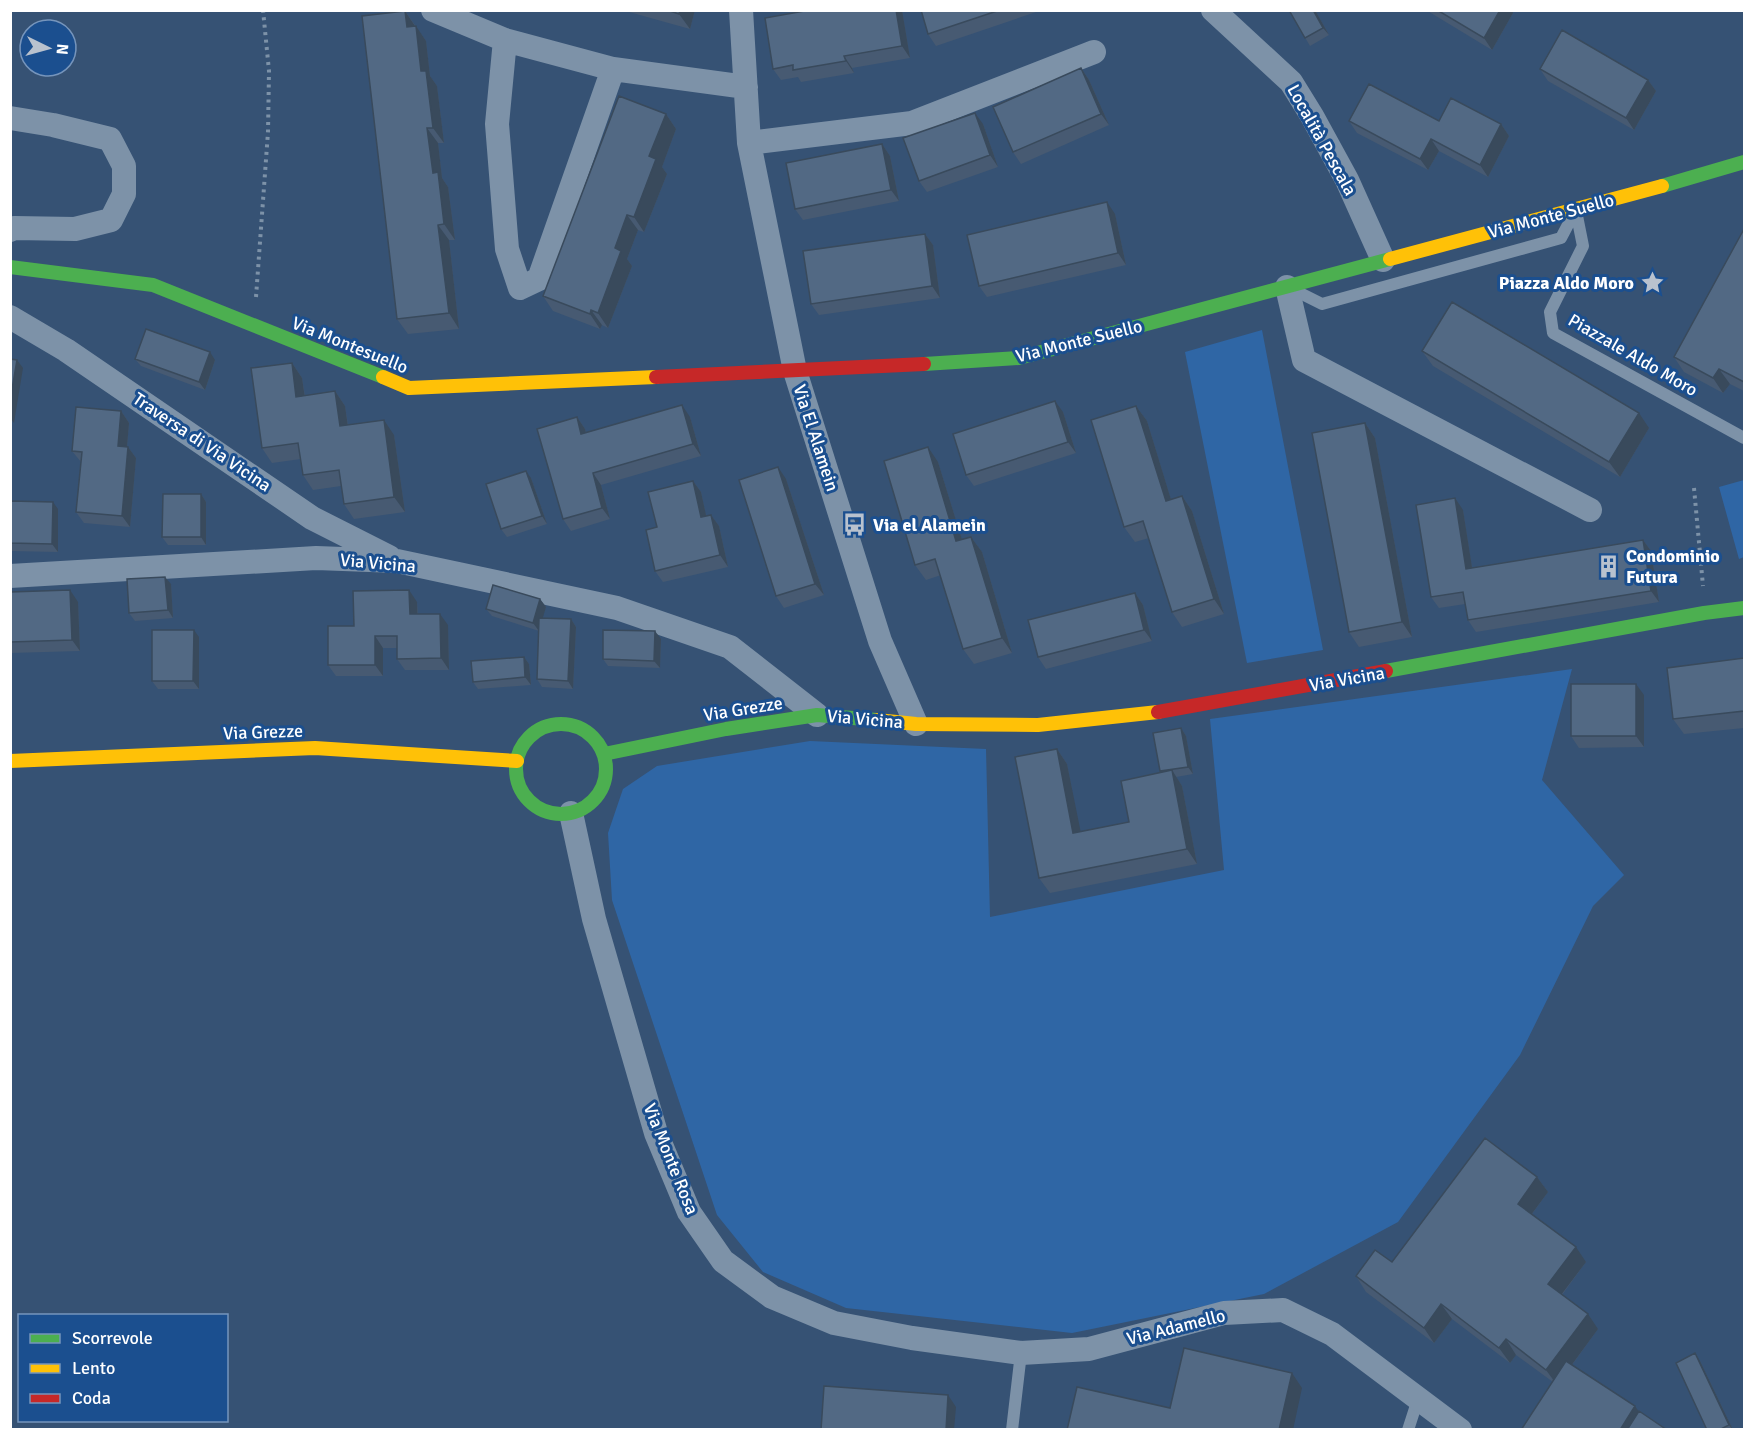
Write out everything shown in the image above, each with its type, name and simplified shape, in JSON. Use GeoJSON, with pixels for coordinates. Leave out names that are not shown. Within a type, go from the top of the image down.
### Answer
{"type":"FeatureCollection","features":[{"type":"Feature","properties":{"kind":"street"},"geometry":{"type":"LineString","coordinates":[[433,10],[506,40],[613,69],[746,87]]}},
{"type":"Feature","properties":{"kind":"street","name":"Via El Alamein"},"geometry":{"type":"LineString","coordinates":[[741,10],[749,143],[795,371],[880,641],[916,724]]}},
{"type":"Feature","properties":{"kind":"street","name":"Località Pescala"},"geometry":{"type":"LineString","coordinates":[[1213,10],[1291,82],[1347,180],[1383,260]]}},
{"type":"Feature","properties":{"kind":"street"},"geometry":{"type":"LineString","coordinates":[[506,40],[497,124],[507,249],[520,288],[539,279],[613,69]]}},
{"type":"Feature","properties":{"kind":"street"},"geometry":{"type":"LineString","coordinates":[[749,143],[912,123],[1094,52]]}},
{"type":"Feature","properties":{"kind":"street"},"geometry":{"type":"LineString","coordinates":[[10,117],[110,139],[124,166],[124,194],[111,220],[75,229],[14,228],[10,230]]}},
{"type":"Feature","properties":{"kind":"street","name":"Via Monte Suello"},"geometry":{"type":"LineString","coordinates":[[795,371],[1018,358],[1576,210],[1744,162]]}},
{"type":"Feature","properties":{"kind":"street","name":"Via Montesuello"},"geometry":{"type":"LineString","coordinates":[[10,267],[153,285],[409,388],[795,371]]}},
{"type":"Feature","properties":{"kind":"street"},"geometry":{"type":"LineString","coordinates":[[1287,286],[1304,360],[1590,510]]}},
{"type":"Feature","properties":{"kind":"street","name":"Traversa di Via Vicina"},"geometry":{"type":"LineString","coordinates":[[10,317],[66,350],[312,518],[397,561]]}},
{"type":"Feature","properties":{"kind":"street","name":"Via Vicina"},"geometry":{"type":"LineString","coordinates":[[10,576],[316,558],[397,561],[617,608],[730,647],[817,715],[916,724],[1038,725],[1176,710],[1693,615],[1744,608]]}},
{"type":"Feature","properties":{"kind":"street","name":"Via Grezze"},"geometry":{"type":"LineString","coordinates":[[604,754],[726,729],[817,715]]}},
{"type":"Feature","properties":{"kind":"street"},"geometry":{"type":"LineString","coordinates":[[572,724],[586,731],[597,741],[604,754],[607,769],[604,784],[597,798],[585,808],[570,813],[556,814],[542,810],[530,802],[521,790],[516,776],[521,747],[530,735],[543,727],[572,724]]}},
{"type":"Feature","properties":{"kind":"street","name":"Via Grezze"},"geometry":{"type":"LineString","coordinates":[[10,761],[315,748],[517,761]]}},
{"type":"Feature","properties":{"kind":"street","name":"Via Monte Rosa"},"geometry":{"type":"LineString","coordinates":[[570,813],[594,919],[656,1133],[689,1212],[723,1261],[772,1297],[834,1323],[912,1338],[1021,1353]]}},
{"type":"Feature","properties":{"kind":"street","name":"Via Adamello"},"geometry":{"type":"LineString","coordinates":[[1021,1353],[1089,1349],[1224,1313],[1283,1310],[1332,1334],[1460,1430]]}},
{"type":"Feature","properties":{"kind":"lane"},"geometry":{"type":"LineString","coordinates":[[1287,286],[1322,304],[1561,238],[1576,210]]}},
{"type":"Feature","properties":{"kind":"lane","name":"Piazzale Aldo Moro"},"geometry":{"type":"LineString","coordinates":[[1576,210],[1583,246],[1550,312],[1553,333],[1744,438]]}},
{"type":"Feature","properties":{"kind":"lane"},"geometry":{"type":"LineString","coordinates":[[1012,1430],[1021,1353]]}},
{"type":"Feature","properties":{"kind":"lane"},"geometry":{"type":"LineString","coordinates":[[1408,1430],[1418,1399]]}},
{"type":"Feature","properties":{"kind":"path"},"geometry":{"type":"LineString","coordinates":[[254,325],[268,132],[269,71],[263,10]]}},
{"type":"Feature","properties":{"kind":"path"},"geometry":{"type":"LineString","coordinates":[[1694,488],[1703,588]]}},
{"type":"Feature","properties":{"kind":"shaded area"},"geometry":{"type":"Polygon","coordinates":[[[1262,330],[1323,650],[1247,663],[1185,352],[1262,330]]]}},
{"type":"Feature","properties":{"kind":"shaded area"},"geometry":{"type":"Polygon","coordinates":[[[1744,480],[1744,557],[1739,559],[1719,487],[1744,480]]]}},
{"type":"Feature","properties":{"kind":"shaded area"},"geometry":{"type":"Polygon","coordinates":[[[1572,669],[1542,780],[1624,875],[1593,906],[1520,1055],[1398,1222],[1264,1294],[1072,1333],[846,1308],[763,1272],[717,1215],[612,900],[608,833],[623,789],[657,766],[810,741],[986,749],[990,917],[1224,870],[1210,719],[1572,669]]]}},
{"type":"Feature","properties":{"kind":"building"},"geometry":{"type":"Polygon","coordinates":[[[667,10],[680,10],[679,14],[667,10]]]}},
{"type":"Feature","properties":{"kind":"building"},"geometry":{"type":"Polygon","coordinates":[[[810,10],[896,10],[902,46],[844,56],[846,61],[793,70],[793,65],[773,69],[765,18],[810,10]]]}},
{"type":"Feature","properties":{"kind":"building"},"geometry":{"type":"Polygon","coordinates":[[[921,10],[1000,10],[928,34],[921,10]]]}},
{"type":"Feature","properties":{"kind":"building"},"geometry":{"type":"Polygon","coordinates":[[[1289,10],[1313,10],[1323,28],[1305,38],[1289,10]]]}},
{"type":"Feature","properties":{"kind":"building"},"geometry":{"type":"Polygon","coordinates":[[[1437,10],[1500,10],[1484,38],[1437,10]]]}},
{"type":"Feature","properties":{"kind":"building"},"geometry":{"type":"Polygon","coordinates":[[[405,11],[407,27],[416,26],[421,71],[426,71],[433,128],[427,128],[433,173],[438,172],[444,224],[438,225],[449,313],[397,319],[362,16],[405,11]]]}},
{"type":"Feature","properties":{"kind":"building"},"geometry":{"type":"Polygon","coordinates":[[[1562,30],[1648,80],[1626,118],[1540,69],[1562,30]]]}},
{"type":"Feature","properties":{"kind":"building"},"geometry":{"type":"Polygon","coordinates":[[[1081,68],[1101,114],[1013,152],[993,107],[1081,68]]]}},
{"type":"Feature","properties":{"kind":"building"},"geometry":{"type":"Polygon","coordinates":[[[1369,84],[1439,121],[1451,98],[1501,124],[1480,165],[1431,139],[1420,159],[1349,121],[1369,84]]]}},
{"type":"Feature","properties":{"kind":"building"},"geometry":{"type":"Polygon","coordinates":[[[619,96],[666,114],[649,156],[656,159],[634,217],[627,215],[615,248],[621,251],[598,313],[591,310],[590,314],[543,296],[619,96]]]}},
{"type":"Feature","properties":{"kind":"building"},"geometry":{"type":"Polygon","coordinates":[[[975,113],[990,155],[919,181],[903,138],[975,113]]]}},
{"type":"Feature","properties":{"kind":"building"},"geometry":{"type":"Polygon","coordinates":[[[882,144],[891,190],[795,209],[786,163],[882,144]]]}},
{"type":"Feature","properties":{"kind":"building"},"geometry":{"type":"Polygon","coordinates":[[[1107,202],[1118,253],[979,286],[967,235],[1107,202]]]}},
{"type":"Feature","properties":{"kind":"building"},"geometry":{"type":"Polygon","coordinates":[[[1744,229],[1744,382],[1719,369],[1713,378],[1674,357],[1744,229]]]}},
{"type":"Feature","properties":{"kind":"building"},"geometry":{"type":"Polygon","coordinates":[[[925,234],[932,286],[811,304],[803,251],[925,234]]]}},
{"type":"Feature","properties":{"kind":"building"},"geometry":{"type":"Polygon","coordinates":[[[1452,302],[1639,413],[1609,462],[1422,351],[1452,302]]]}},
{"type":"Feature","properties":{"kind":"building"},"geometry":{"type":"Polygon","coordinates":[[[146,329],[210,352],[199,382],[135,359],[146,329]]]}},
{"type":"Feature","properties":{"kind":"building"},"geometry":{"type":"Polygon","coordinates":[[[10,359],[17,360],[10,401],[10,359]]]}},
{"type":"Feature","properties":{"kind":"building"},"geometry":{"type":"Polygon","coordinates":[[[292,363],[296,397],[335,391],[340,426],[384,420],[394,497],[344,504],[339,470],[303,475],[298,443],[262,448],[251,368],[292,363]]]}},
{"type":"Feature","properties":{"kind":"building"},"geometry":{"type":"Polygon","coordinates":[[[1055,401],[1068,442],[966,475],[953,434],[1055,401]]]}},
{"type":"Feature","properties":{"kind":"building"},"geometry":{"type":"Polygon","coordinates":[[[682,405],[693,444],[593,473],[602,508],[563,519],[537,429],[577,417],[581,434],[682,405]]]}},
{"type":"Feature","properties":{"kind":"building"},"geometry":{"type":"Polygon","coordinates":[[[1136,406],[1166,501],[1182,496],[1214,599],[1172,612],[1143,521],[1124,527],[1091,420],[1136,406]]]}},
{"type":"Feature","properties":{"kind":"building"},"geometry":{"type":"Polygon","coordinates":[[[76,407],[121,411],[118,446],[128,447],[122,516],[76,512],[82,452],[72,451],[76,407]]]}},
{"type":"Feature","properties":{"kind":"building"},"geometry":{"type":"Polygon","coordinates":[[[1365,423],[1402,622],[1349,632],[1312,433],[1365,423]]]}},
{"type":"Feature","properties":{"kind":"building"},"geometry":{"type":"Polygon","coordinates":[[[928,447],[956,541],[971,537],[1002,638],[963,649],[935,559],[915,565],[884,461],[928,447]]]}},
{"type":"Feature","properties":{"kind":"building"},"geometry":{"type":"Polygon","coordinates":[[[778,467],[815,584],[776,596],[739,480],[778,467]]]}},
{"type":"Feature","properties":{"kind":"building"},"geometry":{"type":"Polygon","coordinates":[[[526,471],[542,516],[501,529],[486,484],[526,471]]]}},
{"type":"Feature","properties":{"kind":"building"},"geometry":{"type":"Polygon","coordinates":[[[693,481],[701,517],[711,515],[720,555],[655,571],[646,530],[657,527],[648,492],[693,481]]]}},
{"type":"Feature","properties":{"kind":"building"},"geometry":{"type":"Polygon","coordinates":[[[163,494],[201,494],[201,537],[162,537],[163,494]]]}},
{"type":"Feature","properties":{"kind":"building","name":"Condominio Futura"},"geometry":{"type":"Polygon","coordinates":[[[1455,498],[1466,569],[1643,540],[1651,591],[1468,620],[1463,592],[1431,597],[1416,505],[1455,498]]]}},
{"type":"Feature","properties":{"kind":"building"},"geometry":{"type":"Polygon","coordinates":[[[10,501],[53,502],[52,544],[10,543],[10,501]]]}},
{"type":"Feature","properties":{"kind":"building"},"geometry":{"type":"Polygon","coordinates":[[[165,577],[168,610],[129,613],[127,579],[165,577]]]}},
{"type":"Feature","properties":{"kind":"building"},"geometry":{"type":"Polygon","coordinates":[[[493,585],[540,599],[533,623],[486,609],[493,585]]]}},
{"type":"Feature","properties":{"kind":"building"},"geometry":{"type":"Polygon","coordinates":[[[70,590],[72,640],[10,642],[10,592],[70,590]]]}},
{"type":"Feature","properties":{"kind":"building"},"geometry":{"type":"Polygon","coordinates":[[[409,590],[410,614],[440,614],[441,658],[397,659],[397,636],[375,636],[375,665],[328,665],[328,626],[354,626],[353,591],[409,590]]]}},
{"type":"Feature","properties":{"kind":"building"},"geometry":{"type":"Polygon","coordinates":[[[1135,593],[1144,630],[1038,657],[1028,620],[1135,593]]]}},
{"type":"Feature","properties":{"kind":"building"},"geometry":{"type":"Polygon","coordinates":[[[539,618],[571,619],[568,681],[537,679],[539,618]]]}},
{"type":"Feature","properties":{"kind":"building"},"geometry":{"type":"Polygon","coordinates":[[[152,630],[194,630],[193,681],[152,681],[152,630]]]}},
{"type":"Feature","properties":{"kind":"building"},"geometry":{"type":"Polygon","coordinates":[[[603,630],[655,631],[654,661],[603,659],[603,630]]]}},
{"type":"Feature","properties":{"kind":"building"},"geometry":{"type":"Polygon","coordinates":[[[524,657],[525,677],[473,682],[471,661],[524,657]]]}},
{"type":"Feature","properties":{"kind":"building"},"geometry":{"type":"Polygon","coordinates":[[[1744,658],[1744,711],[1673,719],[1667,668],[1744,658]]]}},
{"type":"Feature","properties":{"kind":"building"},"geometry":{"type":"Polygon","coordinates":[[[1571,684],[1636,684],[1636,736],[1571,736],[1571,684]]]}},
{"type":"Feature","properties":{"kind":"building"},"geometry":{"type":"Polygon","coordinates":[[[1181,728],[1188,767],[1160,771],[1153,733],[1181,728]]]}},
{"type":"Feature","properties":{"kind":"building"},"geometry":{"type":"Polygon","coordinates":[[[1057,749],[1073,833],[1129,822],[1121,781],[1172,770],[1187,849],[1039,878],[1015,757],[1057,749]]]}},
{"type":"Feature","properties":{"kind":"building"},"geometry":{"type":"Polygon","coordinates":[[[1485,1138],[1537,1177],[1518,1204],[1576,1247],[1548,1284],[1588,1314],[1546,1370],[1506,1339],[1499,1348],[1441,1304],[1424,1328],[1356,1276],[1375,1250],[1392,1262],[1485,1138]]]}},
{"type":"Feature","properties":{"kind":"building"},"geometry":{"type":"Polygon","coordinates":[[[1184,1348],[1292,1373],[1279,1430],[1067,1430],[1077,1387],[1170,1408],[1184,1348]]]}},
{"type":"Feature","properties":{"kind":"building"},"geometry":{"type":"Polygon","coordinates":[[[1695,1353],[1729,1425],[1719,1430],[1707,1430],[1676,1363],[1695,1353]]]}},
{"type":"Feature","properties":{"kind":"building"},"geometry":{"type":"Polygon","coordinates":[[[1566,1361],[1635,1406],[1620,1430],[1521,1430],[1566,1361]]]}},
{"type":"Feature","properties":{"kind":"building"},"geometry":{"type":"Polygon","coordinates":[[[824,1386],[948,1395],[946,1430],[821,1430],[824,1386]]]}},
{"type":"Feature","properties":{"kind":"building"},"geometry":{"type":"Polygon","coordinates":[[[1639,1411],[1667,1430],[1627,1430],[1639,1411]]]}},
{"type":"Feature","properties":{"kind":"traffic: fast"},"geometry":{"type":"LineString","coordinates":[[1662,186],[1744,162]]}},
{"type":"Feature","properties":{"kind":"traffic: fast"},"geometry":{"type":"LineString","coordinates":[[924,364],[1019,358],[1390,259]]}},
{"type":"Feature","properties":{"kind":"traffic: fast"},"geometry":{"type":"LineString","coordinates":[[10,267],[153,285],[383,377]]}},
{"type":"Feature","properties":{"kind":"traffic: fast"},"geometry":{"type":"LineString","coordinates":[[1386,671],[1704,613],[1744,608]]}},
{"type":"Feature","properties":{"kind":"traffic: fast"},"geometry":{"type":"LineString","coordinates":[[604,754],[726,729],[817,715],[877,720]]}},
{"type":"Feature","properties":{"kind":"traffic: fast"},"geometry":{"type":"LineString","coordinates":[[561,724],[578,727],[593,737],[603,752],[606,769],[603,786],[593,801],[578,811],[561,814],[544,811],[529,801],[519,786],[516,769],[519,752],[529,737],[544,727],[561,724]]}},
{"type":"Feature","properties":{"kind":"traffic: slow"},"geometry":{"type":"LineString","coordinates":[[1390,259],[1662,186]]}},
{"type":"Feature","properties":{"kind":"traffic: slow"},"geometry":{"type":"LineString","coordinates":[[383,377],[409,388],[656,377]]}},
{"type":"Feature","properties":{"kind":"traffic: slow"},"geometry":{"type":"LineString","coordinates":[[877,720],[916,724],[1038,725],[1158,712]]}},
{"type":"Feature","properties":{"kind":"traffic: slow"},"geometry":{"type":"LineString","coordinates":[[10,761],[315,748],[517,761]]}},
{"type":"Feature","properties":{"kind":"traffic: jam"},"geometry":{"type":"LineString","coordinates":[[656,377],[924,364]]}},
{"type":"Feature","properties":{"kind":"traffic: jam"},"geometry":{"type":"LineString","coordinates":[[1158,712],[1386,671]]}},
{"type":"Feature","properties":{"kind":"place","name":"Piazza Aldo Moro"},"geometry":{"type":"Point","coordinates":[1652,283]}},
{"type":"Feature","properties":{"kind":"place","name":"Via el Alamein"},"geometry":{"type":"Point","coordinates":[855,525]}},
{"type":"Feature","properties":{"kind":"place","name":"Condominio Futura"},"geometry":{"type":"Point","coordinates":[1608,566]}}]}
